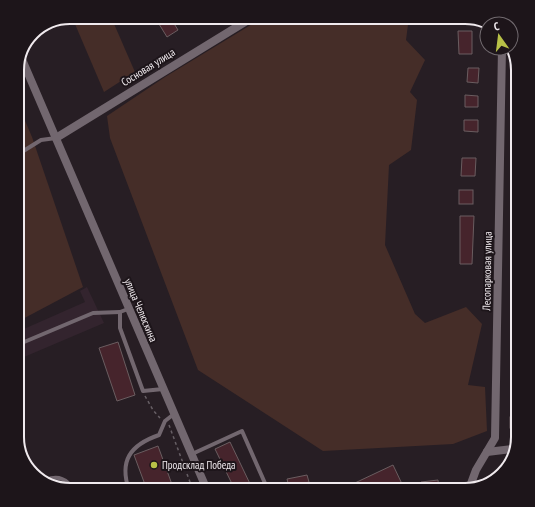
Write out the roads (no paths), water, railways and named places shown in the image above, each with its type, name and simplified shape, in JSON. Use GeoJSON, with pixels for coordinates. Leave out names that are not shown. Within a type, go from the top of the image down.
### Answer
{"type":"FeatureCollection","features":[{"type":"Feature","properties":{"kind":"street","name":"Сосновая улица"},"geometry":{"type":"LineString","coordinates":[[56,138],[242,24]]}},
{"type":"Feature","properties":{"kind":"street","name":"Лесопарковая улица"},"geometry":{"type":"LineString","coordinates":[[471,482],[476,470],[494,438],[502,56]]}},
{"type":"Feature","properties":{"kind":"street","name":"улица Челюскина"},"geometry":{"type":"LineString","coordinates":[[25,64],[128,308],[205,483]]}},
{"type":"Feature","properties":{"kind":"street"},"geometry":{"type":"LineString","coordinates":[[487,452],[509,449]]}},
{"type":"Feature","properties":{"kind":"lane"},"geometry":{"type":"LineString","coordinates":[[24,151],[41,140],[56,138]]}},
{"type":"Feature","properties":{"kind":"lane"},"geometry":{"type":"LineString","coordinates":[[24,342],[93,313],[120,312],[128,308]]}},
{"type":"Feature","properties":{"kind":"lane"},"geometry":{"type":"LineString","coordinates":[[120,312],[120,328],[143,391],[164,389]]}},
{"type":"Feature","properties":{"kind":"lane"},"geometry":{"type":"LineString","coordinates":[[126,483],[124,476],[125,460],[145,440],[159,435],[165,421],[174,414]]}},
{"type":"Feature","properties":{"kind":"lane"},"geometry":{"type":"LineString","coordinates":[[192,454],[242,431],[265,483]]}},
{"type":"Feature","properties":{"kind":"lane"},"geometry":{"type":"LineString","coordinates":[[183,469],[196,464]]}},
{"type":"Feature","properties":{"kind":"lane"},"geometry":{"type":"LineString","coordinates":[[50,479],[61,478],[70,483]]}},
{"type":"Feature","properties":{"kind":"place","name":"Продсклад Победа"},"geometry":{"type":"Point","coordinates":[154,465]}}]}
